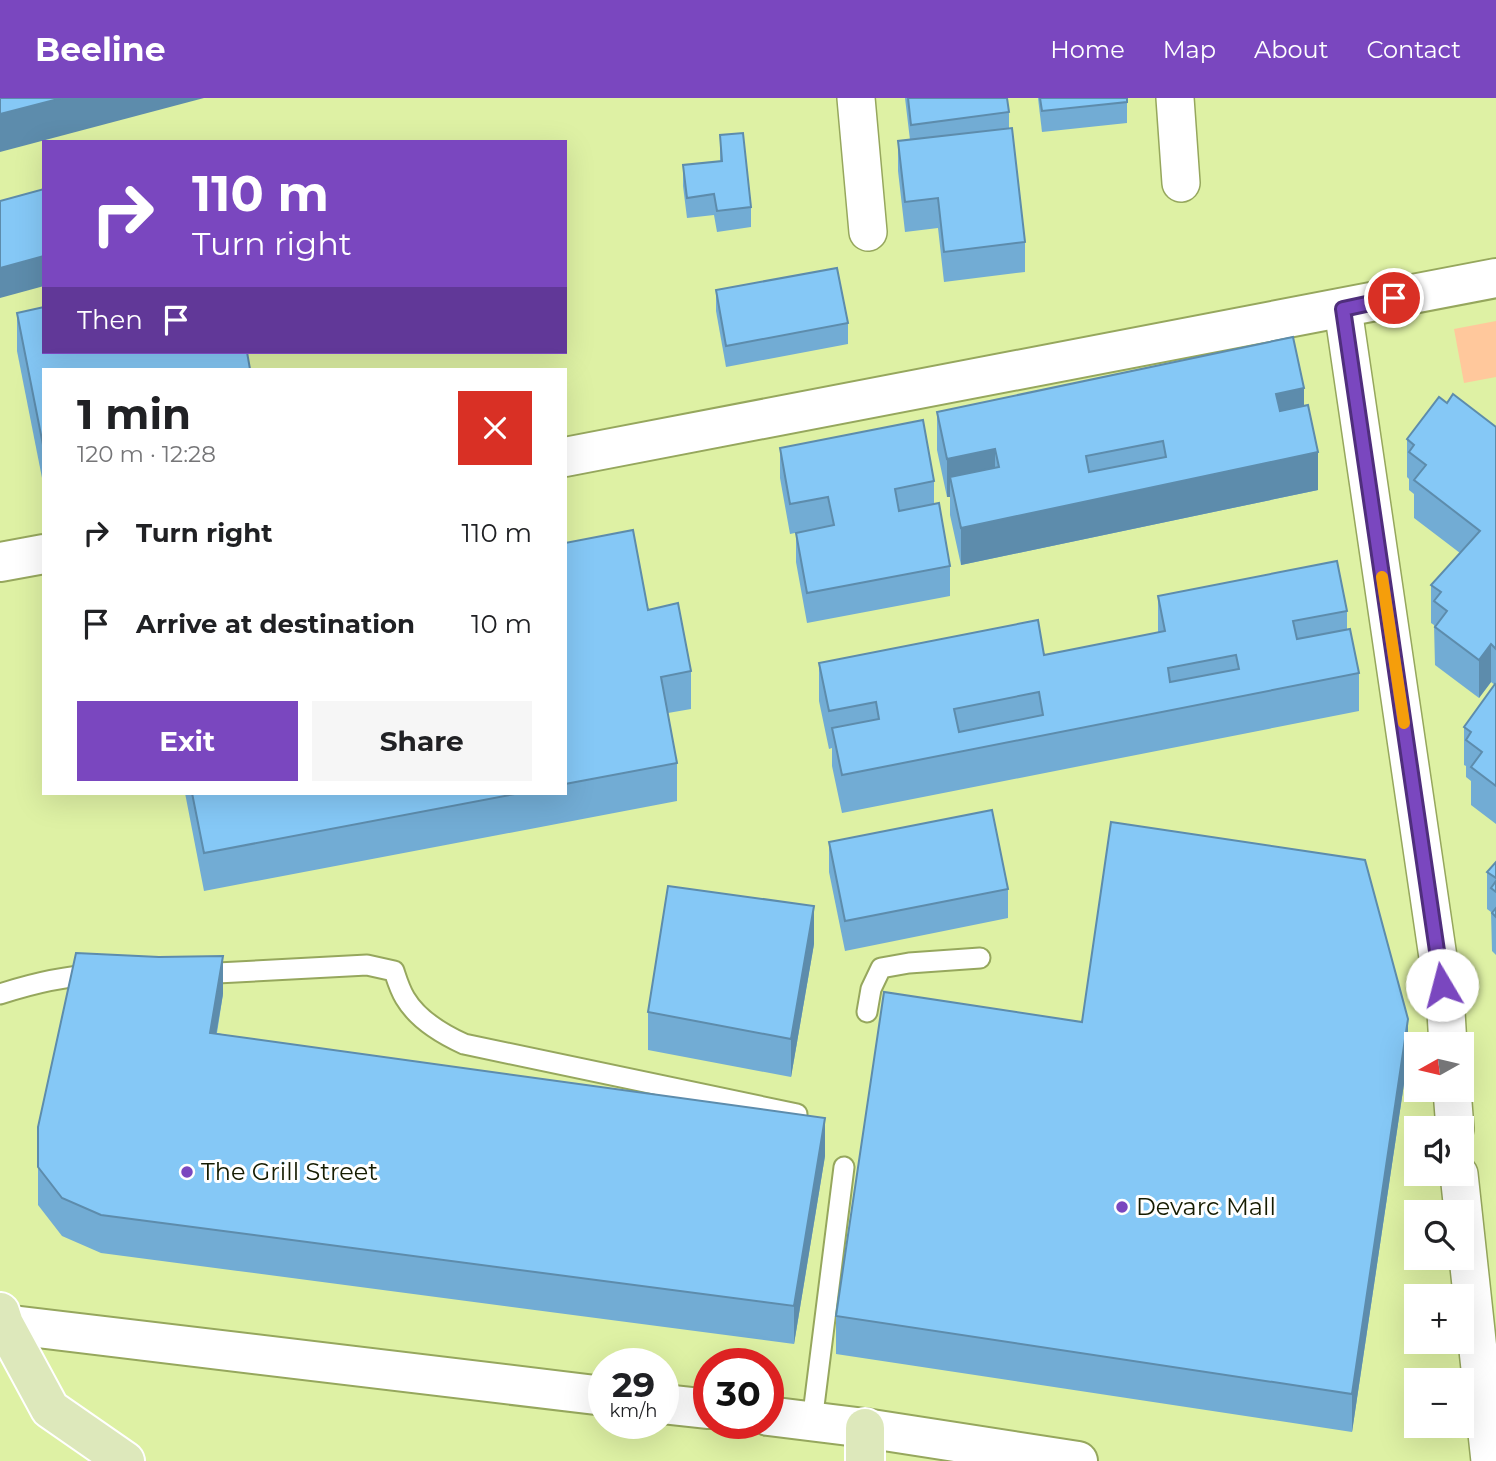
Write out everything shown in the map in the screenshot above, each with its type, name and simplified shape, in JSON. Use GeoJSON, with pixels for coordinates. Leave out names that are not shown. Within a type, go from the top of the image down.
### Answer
{"type":"FeatureCollection","features":[{"type":"Feature","properties":{"kind":"main road"},"geometry":{"type":"LineString","coordinates":[[2,1318],[50,1409],[125,1461]]}},
{"type":"Feature","properties":{"kind":"street"},"geometry":{"type":"LineString","coordinates":[[856,98],[868,232]]}},
{"type":"Feature","properties":{"kind":"street"},"geometry":{"type":"LineString","coordinates":[[1175,98],[1181,183]]}},
{"type":"Feature","properties":{"kind":"street"},"geometry":{"type":"LineString","coordinates":[[567,457],[1496,278]]}},
{"type":"Feature","properties":{"kind":"street"},"geometry":{"type":"LineString","coordinates":[[1343,309],[1447,1032]]}},
{"type":"Feature","properties":{"kind":"street"},"geometry":{"type":"LineString","coordinates":[[0,562],[42,554]]}},
{"type":"Feature","properties":{"kind":"street"},"geometry":{"type":"LineString","coordinates":[[1459,1186],[1490,1461]]}},
{"type":"Feature","properties":{"kind":"street"},"geometry":{"type":"LineString","coordinates":[[2,1318],[588,1394]]}},
{"type":"Feature","properties":{"kind":"street"},"geometry":{"type":"LineString","coordinates":[[784,1418],[812,1422],[865,1445],[1078,1461]]}},
{"type":"Feature","properties":{"kind":"lane"},"geometry":{"type":"LineString","coordinates":[[867,1012],[871,989],[881,968],[909,963],[979,958]]}},
{"type":"Feature","properties":{"kind":"lane"},"geometry":{"type":"LineString","coordinates":[[182,974],[367,965],[394,971],[405,999],[420,1016],[441,1034],[464,1044],[797,1114]]}},
{"type":"Feature","properties":{"kind":"lane"},"geometry":{"type":"LineString","coordinates":[[0,994],[73,976],[114,975]]}},
{"type":"Feature","properties":{"kind":"lane"},"geometry":{"type":"LineString","coordinates":[[812,1422],[844,1167]]}},
{"type":"Feature","properties":{"kind":"shaded area"},"geometry":{"type":"Polygon","coordinates":[[[1496,321],[1496,377],[1464,383],[1454,329],[1496,321]]]}},
{"type":"Feature","properties":{"kind":"building"},"geometry":{"type":"Polygon","coordinates":[[[0,98],[62,98],[0,114],[0,98]]]}},
{"type":"Feature","properties":{"kind":"building"},"geometry":{"type":"Polygon","coordinates":[[[908,98],[1007,98],[1009,112],[911,125],[908,98]]]}},
{"type":"Feature","properties":{"kind":"building"},"geometry":{"type":"Polygon","coordinates":[[[1040,98],[1127,98],[1127,102],[1042,111],[1040,98]]]}},
{"type":"Feature","properties":{"kind":"building"},"geometry":{"type":"Polygon","coordinates":[[[1012,128],[1025,242],[944,252],[938,198],[905,202],[898,141],[1012,128]]]}},
{"type":"Feature","properties":{"kind":"building"},"geometry":{"type":"Polygon","coordinates":[[[743,133],[751,207],[717,211],[714,194],[687,198],[683,165],[722,161],[720,135],[743,133]]]}},
{"type":"Feature","properties":{"kind":"building"},"geometry":{"type":"Polygon","coordinates":[[[42,190],[42,257],[0,268],[0,201],[42,190]]]}},
{"type":"Feature","properties":{"kind":"building"},"geometry":{"type":"Polygon","coordinates":[[[837,268],[848,323],[726,346],[716,290],[837,268]]]}},
{"type":"Feature","properties":{"kind":"building"},"geometry":{"type":"Polygon","coordinates":[[[42,307],[42,354],[247,354],[250,368],[42,368],[42,440],[17,313],[42,307]]]}},
{"type":"Feature","properties":{"kind":"building"},"geometry":{"type":"Polygon","coordinates":[[[1293,337],[1304,388],[1276,394],[1280,411],[1308,405],[1318,452],[961,528],[950,477],[999,467],[995,449],[947,459],[937,412],[1293,337]],[[1163,441],[1086,456],[1089,472],[1166,457],[1163,441]]]}},
{"type":"Feature","properties":{"kind":"building"},"geometry":{"type":"Polygon","coordinates":[[[1453,394],[1496,427],[1496,649],[1491,644],[1479,660],[1435,627],[1447,611],[1434,601],[1441,592],[1431,585],[1480,531],[1414,480],[1426,465],[1409,452],[1414,445],[1407,439],[1439,397],[1447,403],[1453,394]]]}},
{"type":"Feature","properties":{"kind":"building"},"geometry":{"type":"Polygon","coordinates":[[[923,420],[934,481],[895,489],[899,511],[939,503],[950,566],[807,593],[796,533],[834,525],[828,497],[790,504],[780,448],[923,420]]]}},
{"type":"Feature","properties":{"kind":"building"},"geometry":{"type":"Polygon","coordinates":[[[633,530],[648,610],[678,603],[691,671],[661,677],[677,763],[567,784],[567,543],[633,530]]]}},
{"type":"Feature","properties":{"kind":"building"},"geometry":{"type":"Polygon","coordinates":[[[1337,561],[1347,611],[1293,621],[1297,639],[1350,629],[1359,673],[842,775],[832,728],[879,719],[876,702],[829,711],[819,663],[1038,620],[1044,655],[1165,631],[1158,596],[1337,561]],[[1236,655],[1168,668],[1170,682],[1239,669],[1236,655]],[[1039,692],[954,709],[959,732],[1043,715],[1039,692]]]}},
{"type":"Feature","properties":{"kind":"building"},"geometry":{"type":"Polygon","coordinates":[[[1495,684],[1496,786],[1471,767],[1482,752],[1466,740],[1471,732],[1464,727],[1495,684]]]}},
{"type":"Feature","properties":{"kind":"building"},"geometry":{"type":"Polygon","coordinates":[[[192,795],[509,795],[204,853],[192,795]]]}},
{"type":"Feature","properties":{"kind":"building"},"geometry":{"type":"Polygon","coordinates":[[[992,810],[1008,889],[845,921],[829,842],[992,810]]]}},
{"type":"Feature","properties":{"kind":"building","name":"Devarc Mall"},"geometry":{"type":"Polygon","coordinates":[[[1111,822],[1365,860],[1408,1019],[1352,1394],[836,1316],[884,992],[1082,1022],[1111,822]]]}},
{"type":"Feature","properties":{"kind":"building"},"geometry":{"type":"Polygon","coordinates":[[[1496,862],[1496,878],[1487,872],[1496,862]]]}},
{"type":"Feature","properties":{"kind":"building"},"geometry":{"type":"Polygon","coordinates":[[[668,886],[814,906],[791,1039],[648,1012],[668,886]]]}},
{"type":"Feature","properties":{"kind":"building"},"geometry":{"type":"Polygon","coordinates":[[[76,953],[159,957],[223,956],[210,1033],[825,1118],[794,1306],[101,1215],[62,1198],[38,1167],[38,1127],[76,953]]]}},
{"type":"Feature","properties":{"kind":"slow traffic"},"geometry":{"type":"LineString","coordinates":[[1382,577],[1404,723]]}},
{"type":"Feature","properties":{"kind":"place","name":"The Grill Street"},"geometry":{"type":"Point","coordinates":[187,1172]}},
{"type":"Feature","properties":{"kind":"place","name":"Devarc Mall"},"geometry":{"type":"Point","coordinates":[1122,1207]}},
{"type":"Feature","properties":{"kind":"route"},"geometry":{"type":"LineString","coordinates":[[1394,298],[1343,309],[1442,985]]}}]}
